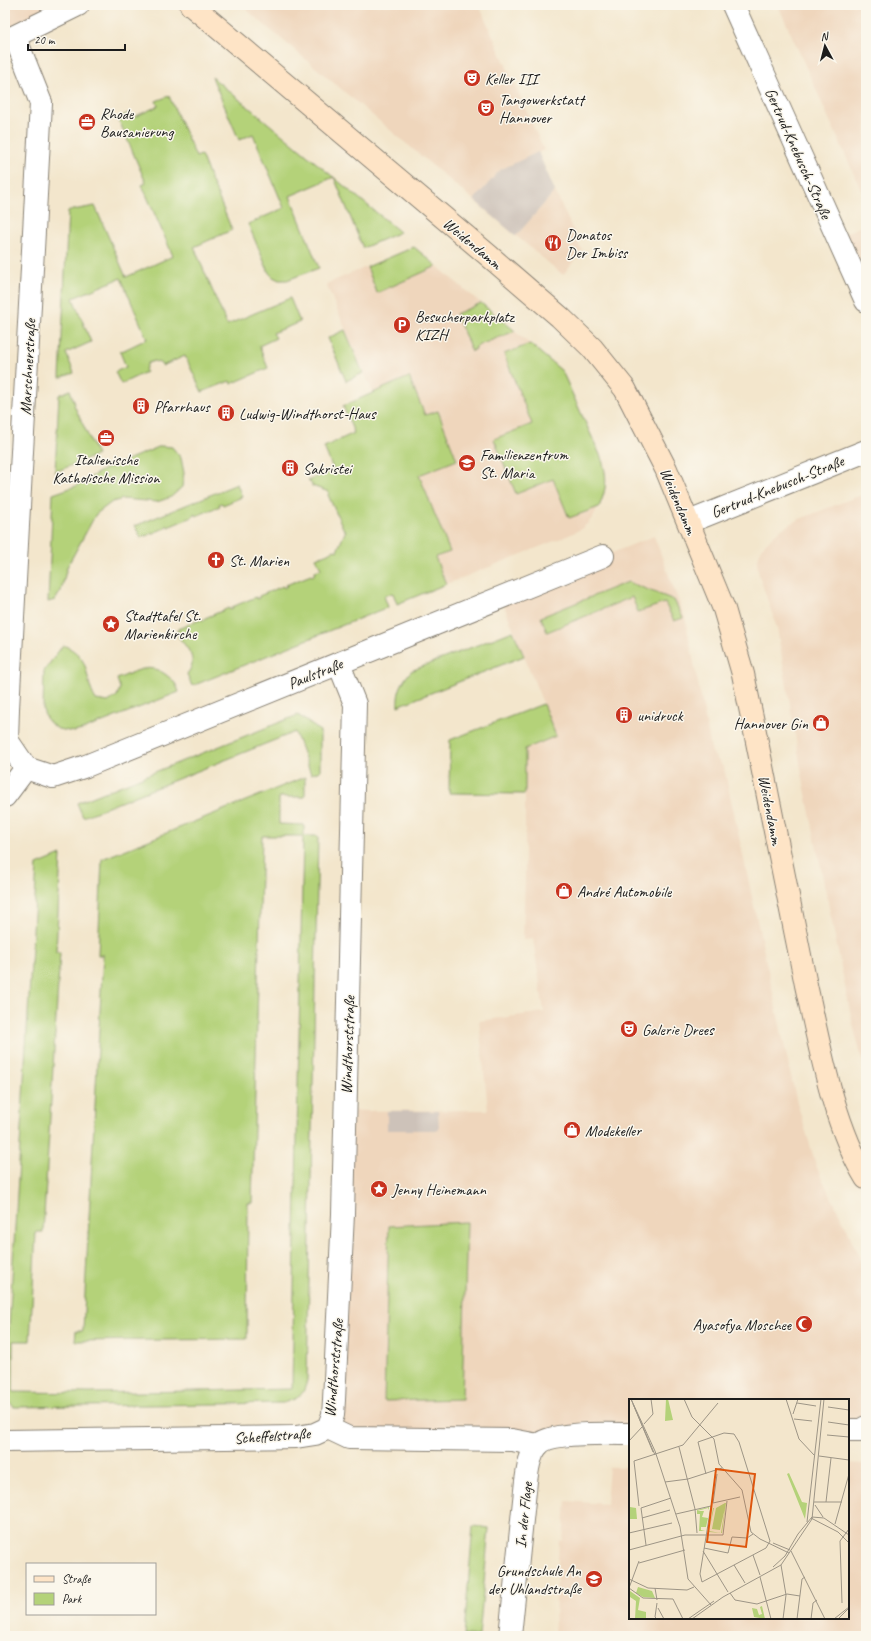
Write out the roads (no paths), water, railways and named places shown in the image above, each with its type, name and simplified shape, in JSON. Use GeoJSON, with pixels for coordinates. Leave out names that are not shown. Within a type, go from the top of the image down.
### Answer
{"type":"FeatureCollection","features":[{"type":"Feature","properties":{"kind":"main road","name":"Weidendamm"},"geometry":{"type":"LineString","coordinates":[[190,5],[560,317],[592,348],[625,389],[666,469],[724,609],[743,674],[818,1038],[832,1094],[846,1137],[866,1178]]}},
{"type":"Feature","properties":{"kind":"street"},"geometry":{"type":"LineString","coordinates":[[10,39],[78,5]]}},
{"type":"Feature","properties":{"kind":"street","name":"Gertrud-Knebusch-Straße"},"geometry":{"type":"LineString","coordinates":[[733,5],[866,302]]}},
{"type":"Feature","properties":{"kind":"street","name":"Marschnerstraße"},"geometry":{"type":"LineString","coordinates":[[10,39],[42,103],[7,740],[26,768]]}},
{"type":"Feature","properties":{"kind":"street","name":"Gertrud-Knebusch-Straße"},"geometry":{"type":"LineString","coordinates":[[689,522],[866,450]]}},
{"type":"Feature","properties":{"kind":"street","name":"Paulstraße"},"geometry":{"type":"LineString","coordinates":[[26,768],[53,777],[86,766],[603,556]]}},
{"type":"Feature","properties":{"kind":"street","name":"Windthorststraße"},"geometry":{"type":"LineString","coordinates":[[328,1428],[333,1415],[343,1214],[355,704],[339,664]]}},
{"type":"Feature","properties":{"kind":"street"},"geometry":{"type":"LineString","coordinates":[[5,796],[26,768]]}},
{"type":"Feature","properties":{"kind":"street"},"geometry":{"type":"LineString","coordinates":[[849,1430],[861,1430],[866,1427]]}},
{"type":"Feature","properties":{"kind":"street","name":"Scheffelstraße"},"geometry":{"type":"LineString","coordinates":[[5,1441],[296,1437],[315,1434],[328,1428],[349,1438],[512,1440],[538,1444],[551,1438],[573,1435],[629,1434]]}},
{"type":"Feature","properties":{"kind":"street","name":"In der Flage"},"geometry":{"type":"LineString","coordinates":[[510,1636],[526,1481],[530,1458],[538,1444]]}},
{"type":"Feature","properties":{"kind":"place","name":"Keller III"},"geometry":{"type":"Point","coordinates":[472,78]}},
{"type":"Feature","properties":{"kind":"place","name":"Tangowerkstatt Hannover"},"geometry":{"type":"Point","coordinates":[486,108]}},
{"type":"Feature","properties":{"kind":"place","name":"Rhode Bausanierung"},"geometry":{"type":"Point","coordinates":[87,122]}},
{"type":"Feature","properties":{"kind":"place","name":"Donatos Der Imbiss"},"geometry":{"type":"Point","coordinates":[553,243]}},
{"type":"Feature","properties":{"kind":"place","name":"Besucherparkplatz KIZH"},"geometry":{"type":"Point","coordinates":[402,325]}},
{"type":"Feature","properties":{"kind":"place","name":"Pfarrhaus"},"geometry":{"type":"Point","coordinates":[141,406]}},
{"type":"Feature","properties":{"kind":"place","name":"Ludwig-Windthorst-Haus"},"geometry":{"type":"Point","coordinates":[226,413]}},
{"type":"Feature","properties":{"kind":"place","name":"Italienische Katholische Mission"},"geometry":{"type":"Point","coordinates":[106,438]}},
{"type":"Feature","properties":{"kind":"place","name":"Familienzentrum St. Maria"},"geometry":{"type":"Point","coordinates":[467,463]}},
{"type":"Feature","properties":{"kind":"place","name":"Sakristei"},"geometry":{"type":"Point","coordinates":[290,468]}},
{"type":"Feature","properties":{"kind":"place","name":"St. Marien"},"geometry":{"type":"Point","coordinates":[216,560]}},
{"type":"Feature","properties":{"kind":"place","name":"Stadttafel St. Marienkirche"},"geometry":{"type":"Point","coordinates":[111,624]}},
{"type":"Feature","properties":{"kind":"place","name":"unidruck"},"geometry":{"type":"Point","coordinates":[624,715]}},
{"type":"Feature","properties":{"kind":"place","name":"Hannover Gin"},"geometry":{"type":"Point","coordinates":[821,723]}},
{"type":"Feature","properties":{"kind":"place","name":"André Automobile"},"geometry":{"type":"Point","coordinates":[564,891]}},
{"type":"Feature","properties":{"kind":"place","name":"Galerie Drees"},"geometry":{"type":"Point","coordinates":[629,1029]}},
{"type":"Feature","properties":{"kind":"place","name":"Modekeller"},"geometry":{"type":"Point","coordinates":[572,1130]}},
{"type":"Feature","properties":{"kind":"place","name":"Jenny Heinemann"},"geometry":{"type":"Point","coordinates":[379,1189]}},
{"type":"Feature","properties":{"kind":"place","name":"Ayasofya Moschee"},"geometry":{"type":"Point","coordinates":[804,1324]}},
{"type":"Feature","properties":{"kind":"place","name":"Grundschule An der Uhlandstraße"},"geometry":{"type":"Point","coordinates":[594,1579]}}]}
